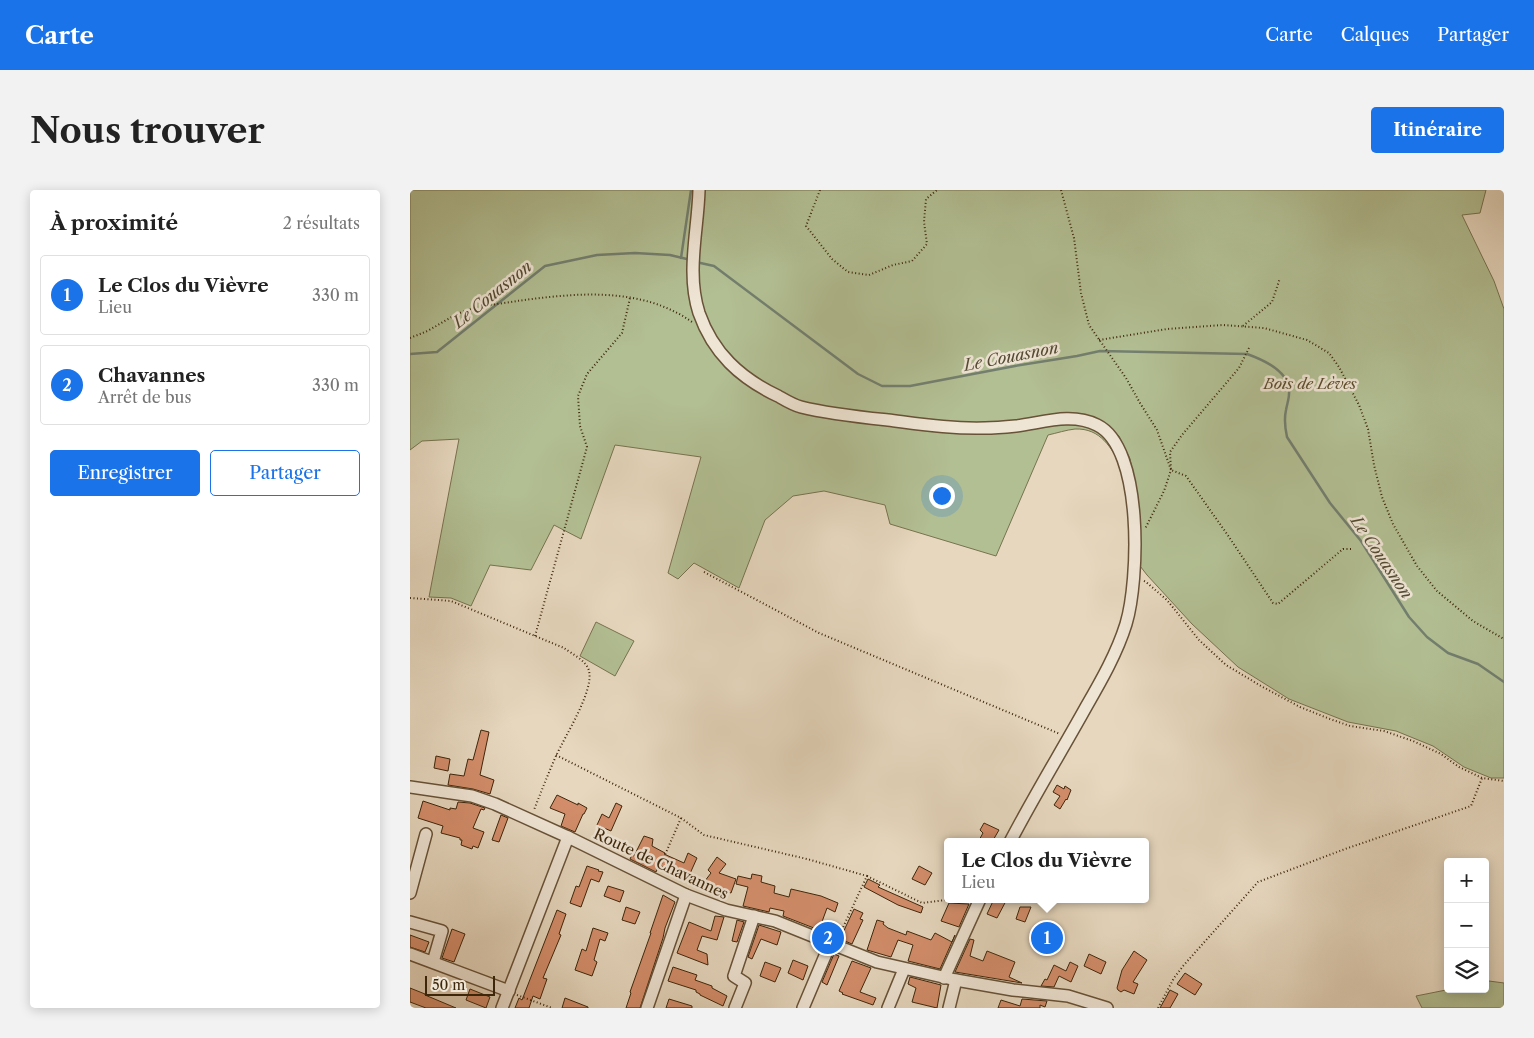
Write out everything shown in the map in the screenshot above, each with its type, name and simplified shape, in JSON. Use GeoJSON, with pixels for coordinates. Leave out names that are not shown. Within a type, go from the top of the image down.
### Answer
{"type":"FeatureCollection","features":[{"type":"Feature","properties":{"kind":"street"},"geometry":{"type":"LineString","coordinates":[[699,190],[693,268],[694,292],[699,311],[708,334],[718,351],[734,369],[763,389],[799,406],[860,417],[942,427],[984,428],[1016,426],[1049,420],[1077,420],[1097,425],[1114,439],[1125,462],[1133,502],[1133,579],[1126,622],[1119,643],[1097,687],[1012,838]]}},
{"type":"Feature","properties":{"kind":"street","name":"Route de Chavannes"},"geometry":{"type":"LineString","coordinates":[[410,787],[472,796],[494,804],[568,836],[594,851],[686,895],[726,910],[775,921],[877,962],[950,979],[1013,990],[1068,996],[1107,1008]]}},
{"type":"Feature","properties":{"kind":"street"},"geometry":{"type":"LineString","coordinates":[[410,893],[426,834]]}},
{"type":"Feature","properties":{"kind":"street"},"geometry":{"type":"LineString","coordinates":[[502,1008],[568,836]]}},
{"type":"Feature","properties":{"kind":"street"},"geometry":{"type":"LineString","coordinates":[[647,1008],[686,895]]}},
{"type":"Feature","properties":{"kind":"street"},"geometry":{"type":"LineString","coordinates":[[949,1008],[950,979],[978,903]]}},
{"type":"Feature","properties":{"kind":"street"},"geometry":{"type":"LineString","coordinates":[[735,1008],[745,983],[734,976],[754,916]]}},
{"type":"Feature","properties":{"kind":"street"},"geometry":{"type":"LineString","coordinates":[[410,922],[442,931],[433,962]]}},
{"type":"Feature","properties":{"kind":"street"},"geometry":{"type":"LineString","coordinates":[[803,1008],[832,945]]}},
{"type":"Feature","properties":{"kind":"street"},"geometry":{"type":"LineString","coordinates":[[410,954],[509,991]]}},
{"type":"Feature","properties":{"kind":"street"},"geometry":{"type":"LineString","coordinates":[[888,1008],[904,969]]}},
{"type":"Feature","properties":{"kind":"path"},"geometry":{"type":"LineString","coordinates":[[820,190],[806,226],[832,259],[848,272],[869,275],[893,265],[912,261],[928,244],[924,222],[926,199],[937,190]]}},
{"type":"Feature","properties":{"kind":"path"},"geometry":{"type":"LineString","coordinates":[[1061,190],[1074,238],[1081,293],[1089,325],[1126,378],[1157,430],[1170,470]]}},
{"type":"Feature","properties":{"kind":"path"},"geometry":{"type":"LineString","coordinates":[[1243,326],[1272,302],[1280,278]]}},
{"type":"Feature","properties":{"kind":"path"},"geometry":{"type":"LineString","coordinates":[[410,338],[464,311],[492,304],[555,296],[583,295],[630,298],[654,303],[688,320],[708,334]]}},
{"type":"Feature","properties":{"kind":"path"},"geometry":{"type":"LineString","coordinates":[[535,636],[587,447],[580,426],[578,396],[587,374],[622,333],[630,298]]}},
{"type":"Feature","properties":{"kind":"path"},"geometry":{"type":"LineString","coordinates":[[1099,340],[1167,329],[1223,325],[1243,326],[1264,328],[1307,340],[1329,352],[1360,405],[1368,429],[1382,497],[1393,524],[1417,566],[1437,591],[1473,621],[1504,639]]}},
{"type":"Feature","properties":{"kind":"path"},"geometry":{"type":"LineString","coordinates":[[1143,534],[1164,491],[1170,470],[1170,452],[1182,435],[1239,368],[1249,348]]}},
{"type":"Feature","properties":{"kind":"path"},"geometry":{"type":"LineString","coordinates":[[1170,470],[1186,476],[1273,603],[1278,604],[1343,549],[1351,549]]}},
{"type":"Feature","properties":{"kind":"path"},"geometry":{"type":"LineString","coordinates":[[704,572],[819,633],[1070,738]]}},
{"type":"Feature","properties":{"kind":"path"},"geometry":{"type":"LineString","coordinates":[[1133,579],[1146,582],[1167,600],[1199,640],[1226,665],[1260,686],[1300,707],[1344,724],[1384,731],[1413,741],[1441,754],[1459,767],[1482,778],[1504,781]]}},
{"type":"Feature","properties":{"kind":"path"},"geometry":{"type":"LineString","coordinates":[[410,598],[451,600],[564,648],[589,668],[590,678],[586,695],[556,755],[530,819]]}},
{"type":"Feature","properties":{"kind":"path"},"geometry":{"type":"LineString","coordinates":[[556,755],[681,818],[704,835],[807,859],[867,876],[922,903],[944,900]]}},
{"type":"Feature","properties":{"kind":"path"},"geometry":{"type":"LineString","coordinates":[[1158,1008],[1174,978],[1258,882],[1345,848],[1471,806],[1482,778]]}},
{"type":"Feature","properties":{"kind":"path"},"geometry":{"type":"LineString","coordinates":[[655,879],[681,818]]}},
{"type":"Feature","properties":{"kind":"path"},"geometry":{"type":"LineString","coordinates":[[832,945],[867,876]]}},
{"type":"Feature","properties":{"kind":"path"},"geometry":{"type":"LineString","coordinates":[[509,991],[552,1008]]}},
{"type":"Feature","properties":{"kind":"green space","name":"Bois de Lèves"},"geometry":{"type":"Polygon","coordinates":[[[1486,190],[1480,213],[1462,215],[1494,281],[1504,309],[1504,778],[1491,778],[1464,767],[1433,746],[1396,731],[1348,722],[1289,699],[1238,667],[1192,624],[1137,562],[1138,500],[1130,459],[1119,436],[1095,419],[1071,423],[1096,430],[1111,442],[1122,467],[1104,440],[1092,432],[1075,429],[1048,435],[996,556],[890,524],[885,505],[824,491],[793,496],[765,520],[739,588],[694,563],[678,579],[668,573],[701,457],[615,445],[581,539],[554,525],[531,570],[490,565],[471,606],[451,598],[429,597],[459,439],[422,441],[410,450],[410,191],[1486,190]]]}},
{"type":"Feature","properties":{"kind":"green space"},"geometry":{"type":"Polygon","coordinates":[[[596,622],[634,641],[615,676],[580,656],[596,622]]]}},
{"type":"Feature","properties":{"kind":"green space"},"geometry":{"type":"Polygon","coordinates":[[[1489,981],[1504,983],[1504,1008],[1422,1008],[1416,996],[1444,990],[1444,993],[1489,993],[1489,981]]]}},
{"type":"Feature","properties":{"kind":"building"},"geometry":{"type":"Polygon","coordinates":[[[481,730],[489,732],[480,775],[494,780],[490,794],[448,785],[450,774],[464,776],[468,759],[473,760],[481,730]]]}},
{"type":"Feature","properties":{"kind":"building"},"geometry":{"type":"Polygon","coordinates":[[[436,756],[450,759],[448,771],[434,768],[436,756]]]}},
{"type":"Feature","properties":{"kind":"building"},"geometry":{"type":"Polygon","coordinates":[[[1057,785],[1064,789],[1065,786],[1071,790],[1067,800],[1060,809],[1054,805],[1060,796],[1053,792],[1057,785]]]}},
{"type":"Feature","properties":{"kind":"building"},"geometry":{"type":"Polygon","coordinates":[[[557,795],[587,808],[575,832],[561,826],[565,814],[550,808],[557,795]]]}},
{"type":"Feature","properties":{"kind":"building"},"geometry":{"type":"Polygon","coordinates":[[[423,801],[450,810],[450,808],[456,809],[458,802],[470,803],[485,808],[484,810],[481,809],[473,828],[484,832],[478,848],[473,846],[472,849],[461,845],[462,840],[460,838],[441,833],[443,826],[418,818],[423,801]]]}},
{"type":"Feature","properties":{"kind":"building"},"geometry":{"type":"Polygon","coordinates":[[[616,803],[622,806],[611,831],[597,825],[602,814],[609,818],[616,803]]]}},
{"type":"Feature","properties":{"kind":"building"},"geometry":{"type":"Polygon","coordinates":[[[501,815],[508,818],[499,842],[492,840],[501,815]]]}},
{"type":"Feature","properties":{"kind":"building"},"geometry":{"type":"Polygon","coordinates":[[[984,823],[999,830],[994,838],[980,838],[983,833],[980,830],[984,823]]]}},
{"type":"Feature","properties":{"kind":"building"},"geometry":{"type":"Polygon","coordinates":[[[644,836],[653,839],[652,846],[684,863],[688,853],[697,858],[688,878],[659,865],[656,872],[630,859],[632,855],[634,856],[644,836]]]}},
{"type":"Feature","properties":{"kind":"building"},"geometry":{"type":"Polygon","coordinates":[[[717,857],[726,864],[719,873],[736,879],[731,893],[715,885],[709,892],[701,886],[711,873],[708,870],[717,857]]]}},
{"type":"Feature","properties":{"kind":"building"},"geometry":{"type":"Polygon","coordinates":[[[587,866],[603,872],[599,882],[591,879],[581,907],[570,903],[576,886],[579,887],[587,866]]]}},
{"type":"Feature","properties":{"kind":"building"},"geometry":{"type":"Polygon","coordinates":[[[919,866],[932,873],[925,885],[912,879],[919,866]]]}},
{"type":"Feature","properties":{"kind":"building"},"geometry":{"type":"Polygon","coordinates":[[[752,874],[762,876],[761,882],[775,886],[774,893],[789,897],[791,889],[821,896],[838,903],[835,912],[827,908],[819,930],[783,916],[784,911],[770,908],[769,912],[743,906],[748,887],[736,884],[738,876],[751,879],[752,874]]]}},
{"type":"Feature","properties":{"kind":"building"},"geometry":{"type":"Polygon","coordinates":[[[868,879],[880,885],[878,887],[923,907],[921,913],[898,905],[864,887],[868,879]]]}},
{"type":"Feature","properties":{"kind":"building"},"geometry":{"type":"Polygon","coordinates":[[[608,886],[624,891],[620,902],[604,896],[608,886]]]}},
{"type":"Feature","properties":{"kind":"building"},"geometry":{"type":"Polygon","coordinates":[[[663,895],[675,902],[640,1008],[626,1008],[630,992],[663,895]]]}},
{"type":"Feature","properties":{"kind":"building"},"geometry":{"type":"Polygon","coordinates":[[[949,903],[969,904],[959,927],[941,921],[949,903]]]}},
{"type":"Feature","properties":{"kind":"building"},"geometry":{"type":"Polygon","coordinates":[[[992,903],[1005,903],[997,918],[987,914],[992,903]]]}},
{"type":"Feature","properties":{"kind":"building"},"geometry":{"type":"Polygon","coordinates":[[[626,907],[640,912],[635,924],[622,920],[626,907]]]}},
{"type":"Feature","properties":{"kind":"building"},"geometry":{"type":"Polygon","coordinates":[[[1020,907],[1031,907],[1025,922],[1016,919],[1020,907]]]}},
{"type":"Feature","properties":{"kind":"building"},"geometry":{"type":"Polygon","coordinates":[[[854,909],[863,913],[860,919],[863,920],[852,944],[840,939],[854,909]]]}},
{"type":"Feature","properties":{"kind":"building"},"geometry":{"type":"Polygon","coordinates":[[[557,910],[566,914],[559,934],[561,935],[543,978],[547,979],[540,999],[533,996],[529,1008],[515,1008],[519,998],[522,1000],[557,910]]]}},
{"type":"Feature","properties":{"kind":"building"},"geometry":{"type":"Polygon","coordinates":[[[715,916],[724,917],[717,940],[702,936],[697,950],[707,954],[708,965],[677,953],[689,922],[711,931],[715,916]]]}},
{"type":"Feature","properties":{"kind":"building"},"geometry":{"type":"Polygon","coordinates":[[[737,920],[744,922],[737,942],[732,941],[737,920]]]}},
{"type":"Feature","properties":{"kind":"building"},"geometry":{"type":"Polygon","coordinates":[[[877,920],[884,922],[883,924],[888,928],[906,935],[907,931],[931,940],[935,933],[952,942],[940,969],[908,961],[913,945],[898,940],[891,957],[867,950],[877,920]]]}},
{"type":"Feature","properties":{"kind":"building"},"geometry":{"type":"Polygon","coordinates":[[[759,925],[781,932],[777,945],[761,939],[752,959],[748,957],[759,925]]]}},
{"type":"Feature","properties":{"kind":"building"},"geometry":{"type":"Polygon","coordinates":[[[593,928],[608,933],[605,941],[600,939],[594,960],[597,962],[592,976],[575,970],[582,949],[586,951],[593,928]]]}},
{"type":"Feature","properties":{"kind":"building"},"geometry":{"type":"Polygon","coordinates":[[[452,929],[465,934],[454,962],[442,958],[452,929]]]}},
{"type":"Feature","properties":{"kind":"building"},"geometry":{"type":"Polygon","coordinates":[[[1044,930],[1057,936],[1050,950],[1037,944],[1044,930]]]}},
{"type":"Feature","properties":{"kind":"building"},"geometry":{"type":"Polygon","coordinates":[[[410,935],[429,942],[425,952],[410,947],[410,935]]]}},
{"type":"Feature","properties":{"kind":"building"},"geometry":{"type":"Polygon","coordinates":[[[970,939],[974,940],[970,956],[983,961],[987,951],[1015,962],[1009,977],[1022,983],[955,972],[970,939]]]}},
{"type":"Feature","properties":{"kind":"building"},"geometry":{"type":"Polygon","coordinates":[[[1134,951],[1147,960],[1133,982],[1138,984],[1134,994],[1124,990],[1121,992],[1117,988],[1122,970],[1134,951]]]}},
{"type":"Feature","properties":{"kind":"building"},"geometry":{"type":"Polygon","coordinates":[[[834,954],[839,956],[827,985],[822,982],[834,954]]]}},
{"type":"Feature","properties":{"kind":"building"},"geometry":{"type":"Polygon","coordinates":[[[1089,954],[1106,962],[1101,974],[1084,966],[1089,954]]]}},
{"type":"Feature","properties":{"kind":"building"},"geometry":{"type":"Polygon","coordinates":[[[793,960],[808,966],[803,980],[788,973],[793,960]]]}},
{"type":"Feature","properties":{"kind":"building"},"geometry":{"type":"Polygon","coordinates":[[[852,961],[871,968],[860,992],[876,998],[873,1005],[842,994],[839,991],[852,961]]]}},
{"type":"Feature","properties":{"kind":"building"},"geometry":{"type":"Polygon","coordinates":[[[765,962],[781,968],[775,982],[760,976],[765,962]]]}},
{"type":"Feature","properties":{"kind":"building"},"geometry":{"type":"Polygon","coordinates":[[[1070,962],[1078,966],[1071,982],[1059,976],[1054,987],[1041,986],[1045,979],[1047,980],[1054,965],[1066,971],[1070,962]]]}},
{"type":"Feature","properties":{"kind":"building"},"geometry":{"type":"Polygon","coordinates":[[[673,967],[697,975],[695,980],[712,986],[712,988],[727,996],[723,1006],[700,995],[696,990],[668,981],[673,967]]]}},
{"type":"Feature","properties":{"kind":"building"},"geometry":{"type":"Polygon","coordinates":[[[1185,973],[1202,984],[1195,995],[1177,984],[1185,973]]]}},
{"type":"Feature","properties":{"kind":"building"},"geometry":{"type":"Polygon","coordinates":[[[910,977],[941,985],[937,1008],[912,1002],[916,988],[908,984],[910,977]]]}},
{"type":"Feature","properties":{"kind":"building"},"geometry":{"type":"Polygon","coordinates":[[[410,988],[456,1008],[426,1008],[410,1002],[410,988]]]}},
{"type":"Feature","properties":{"kind":"building"},"geometry":{"type":"Polygon","coordinates":[[[470,989],[490,997],[486,1008],[466,1000],[470,989]]]}},
{"type":"Feature","properties":{"kind":"building"},"geometry":{"type":"Polygon","coordinates":[[[1170,990],[1178,994],[1170,1008],[1160,1008],[1170,990]]]}},
{"type":"Feature","properties":{"kind":"building"},"geometry":{"type":"Polygon","coordinates":[[[565,998],[588,1007],[588,1008],[562,1008],[565,998]]]}},
{"type":"Feature","properties":{"kind":"building"},"geometry":{"type":"Polygon","coordinates":[[[669,999],[692,1006],[692,1008],[666,1008],[669,999]]]}},
{"type":"Feature","properties":{"kind":"building"},"geometry":{"type":"Polygon","coordinates":[[[1022,999],[1047,1001],[1045,1007],[1040,1005],[1040,1008],[998,1008],[1001,1000],[1020,1006],[1022,999]]]}},
{"type":"Feature","properties":{"kind":"waterway"},"geometry":{"type":"LineString","coordinates":[[681,258],[691,190]]}},
{"type":"Feature","properties":{"kind":"waterway","name":"Le Couasnon"},"geometry":{"type":"LineString","coordinates":[[410,354],[437,352],[545,266],[597,255],[635,253],[670,255],[691,260]]}},
{"type":"Feature","properties":{"kind":"waterway","name":"Le Couasnon"},"geometry":{"type":"LineString","coordinates":[[696,262],[714,266],[858,374],[882,386],[910,386],[1100,351],[1247,354],[1268,363],[1281,373],[1286,379],[1288,386],[1289,396],[1285,413],[1287,437],[1330,503],[1361,541],[1409,617],[1427,637],[1448,653],[1478,664],[1504,682]]}},
{"type":"Feature","properties":{"kind":"place","name":"Chavannes"},"geometry":{"type":"Point","coordinates":[828,938]}},
{"type":"Feature","properties":{"kind":"place","name":"Le Clos du Vièvre"},"geometry":{"type":"Point","coordinates":[1047,938]}}]}
